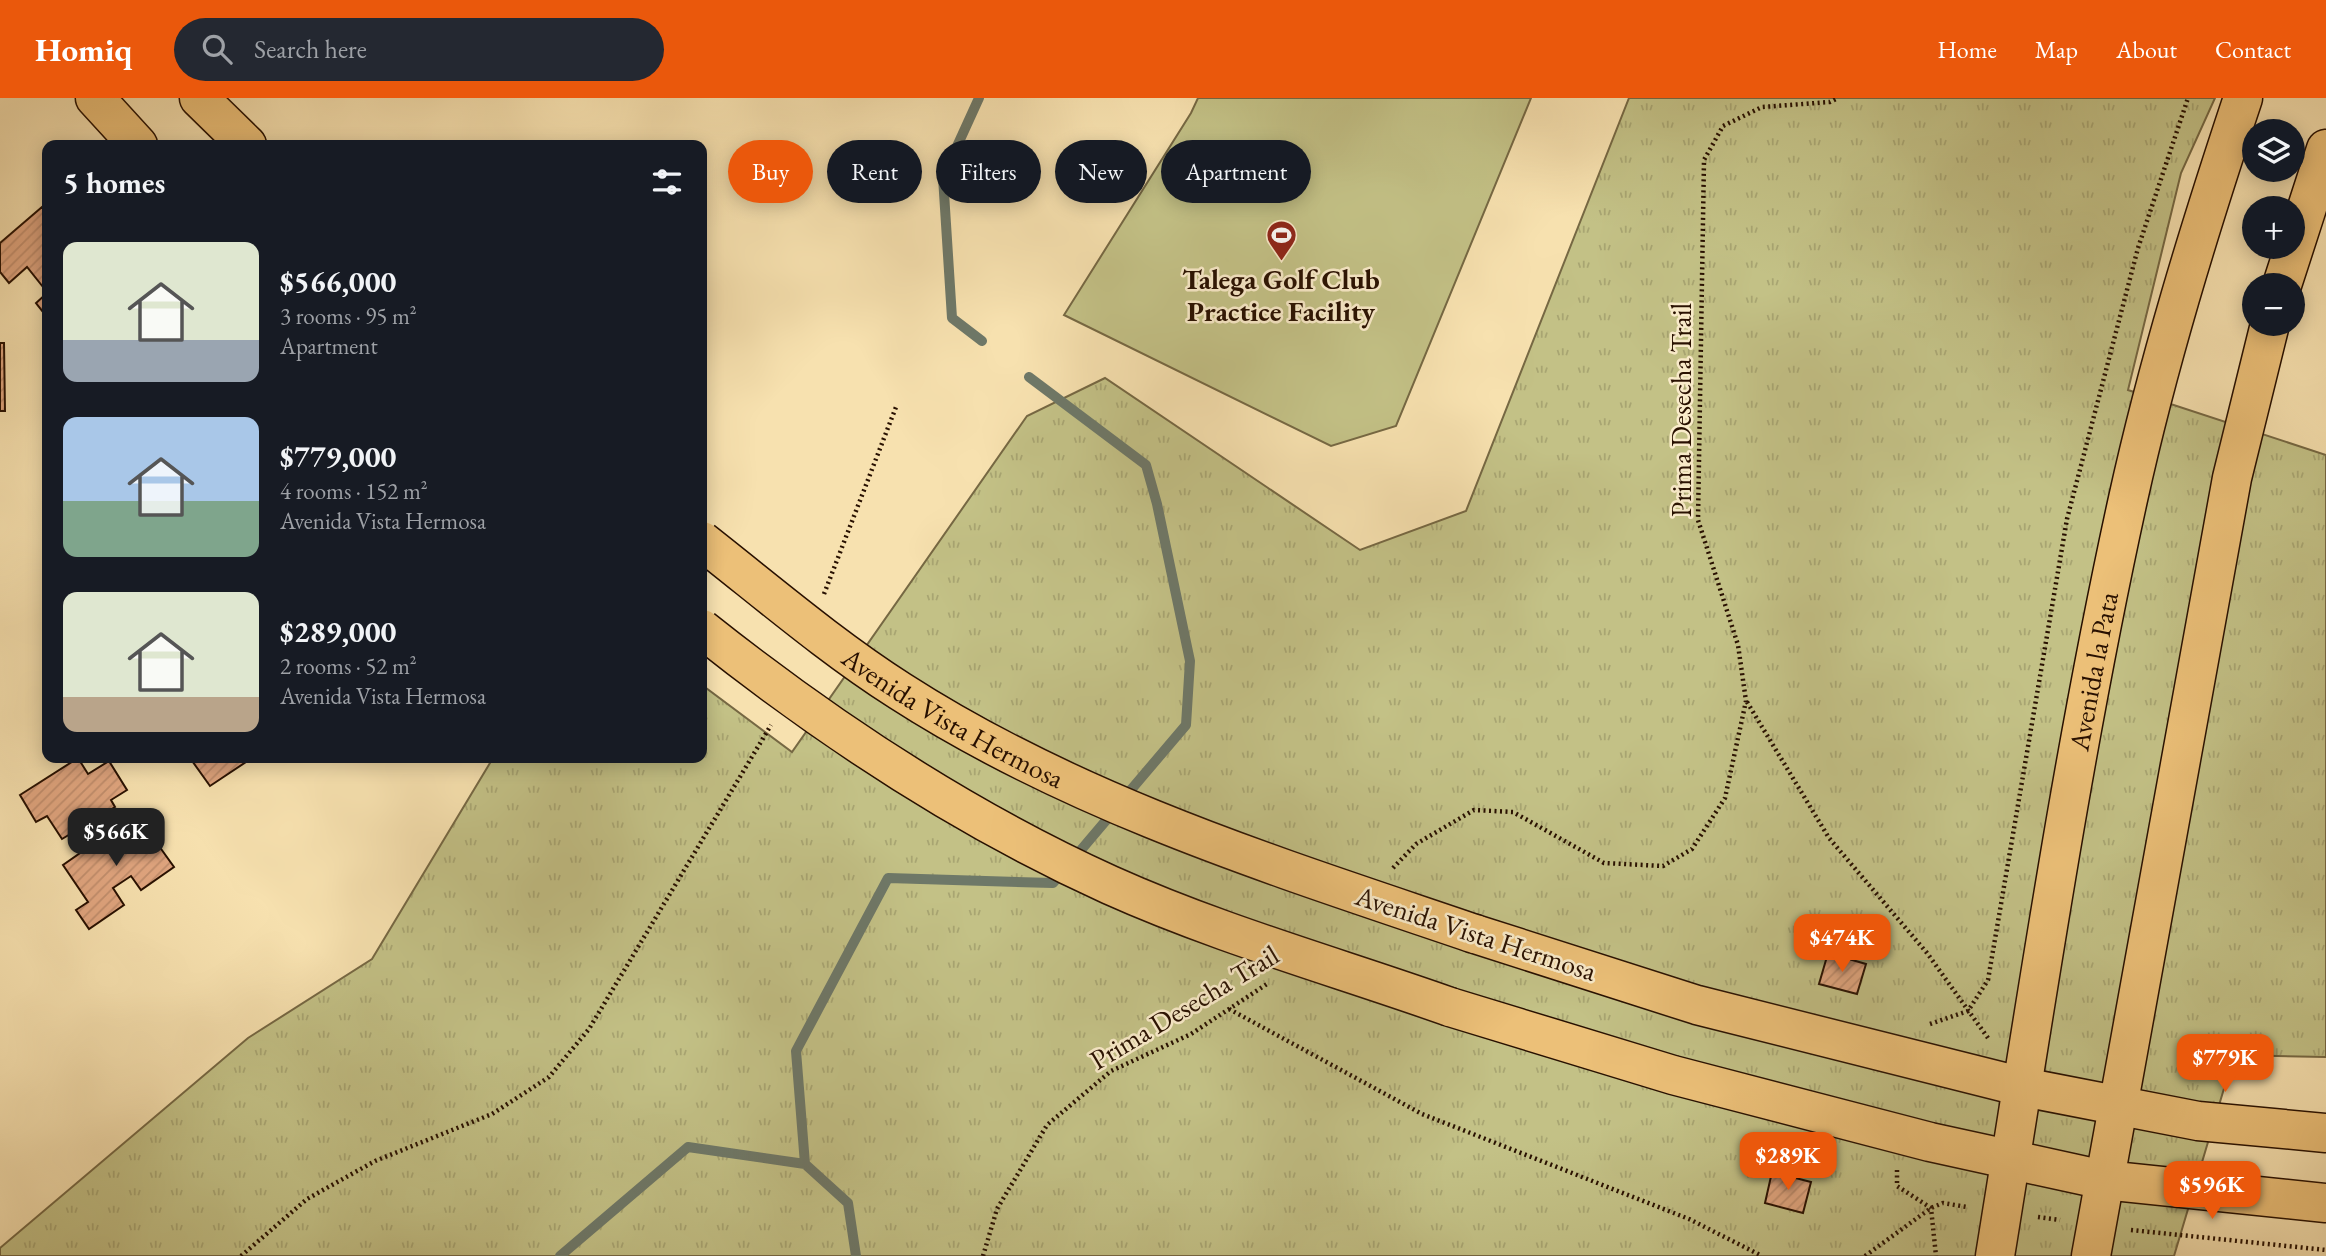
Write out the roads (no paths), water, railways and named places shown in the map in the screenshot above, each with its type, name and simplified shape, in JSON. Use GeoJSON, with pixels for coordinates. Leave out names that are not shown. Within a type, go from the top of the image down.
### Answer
{"type":"FeatureCollection","features":[{"type":"Feature","properties":{"kind":"main road"},"geometry":{"type":"LineString","coordinates":[[95,98],[133,140]]}},
{"type":"Feature","properties":{"kind":"main road"},"geometry":{"type":"LineString","coordinates":[[199,98],[242,140]]}},
{"type":"Feature","properties":{"kind":"main road","name":"Avenida la Pata"},"geometry":{"type":"LineString","coordinates":[[1995,1256],[2092,678],[2128,497],[2182,285],[2243,98]]}},
{"type":"Feature","properties":{"kind":"main road"},"geometry":{"type":"LineString","coordinates":[[2285,273],[2326,149]]}},
{"type":"Feature","properties":{"kind":"main road"},"geometry":{"type":"LineString","coordinates":[[2091,1256],[2232,478],[2267,336]]}},
{"type":"Feature","properties":{"kind":"main road","name":"Avenida Vista Hermosa"},"geometry":{"type":"LineString","coordinates":[[707,545],[828,641],[901,692],[1047,772],[1232,851],[1475,934],[1697,1005],[2117,1108],[2197,1121],[2326,1133]]}},
{"type":"Feature","properties":{"kind":"main road"},"geometry":{"type":"LineString","coordinates":[[707,633],[836,731],[915,782],[1044,854],[1178,912],[1450,1007],[1673,1075],[1899,1133],[2104,1180],[2326,1203]]}},
{"type":"Feature","properties":{"kind":"waterway"},"geometry":{"type":"LineString","coordinates":[[979,98],[943,177],[952,318],[982,341]]}},
{"type":"Feature","properties":{"kind":"waterway"},"geometry":{"type":"LineString","coordinates":[[1029,377],[1146,465],[1157,504],[1190,661],[1186,725],[1124,798]]}},
{"type":"Feature","properties":{"kind":"waterway"},"geometry":{"type":"LineString","coordinates":[[560,1256],[688,1147],[805,1164],[796,1051],[888,878],[1053,883],[1114,811]]}},
{"type":"Feature","properties":{"kind":"waterway"},"geometry":{"type":"LineString","coordinates":[[805,1164],[848,1203],[856,1256]]}},
{"type":"Feature","properties":{"kind":"place","name":"Talega Golf Club Practice Facility"},"geometry":{"type":"Point","coordinates":[1281,262]}}]}
